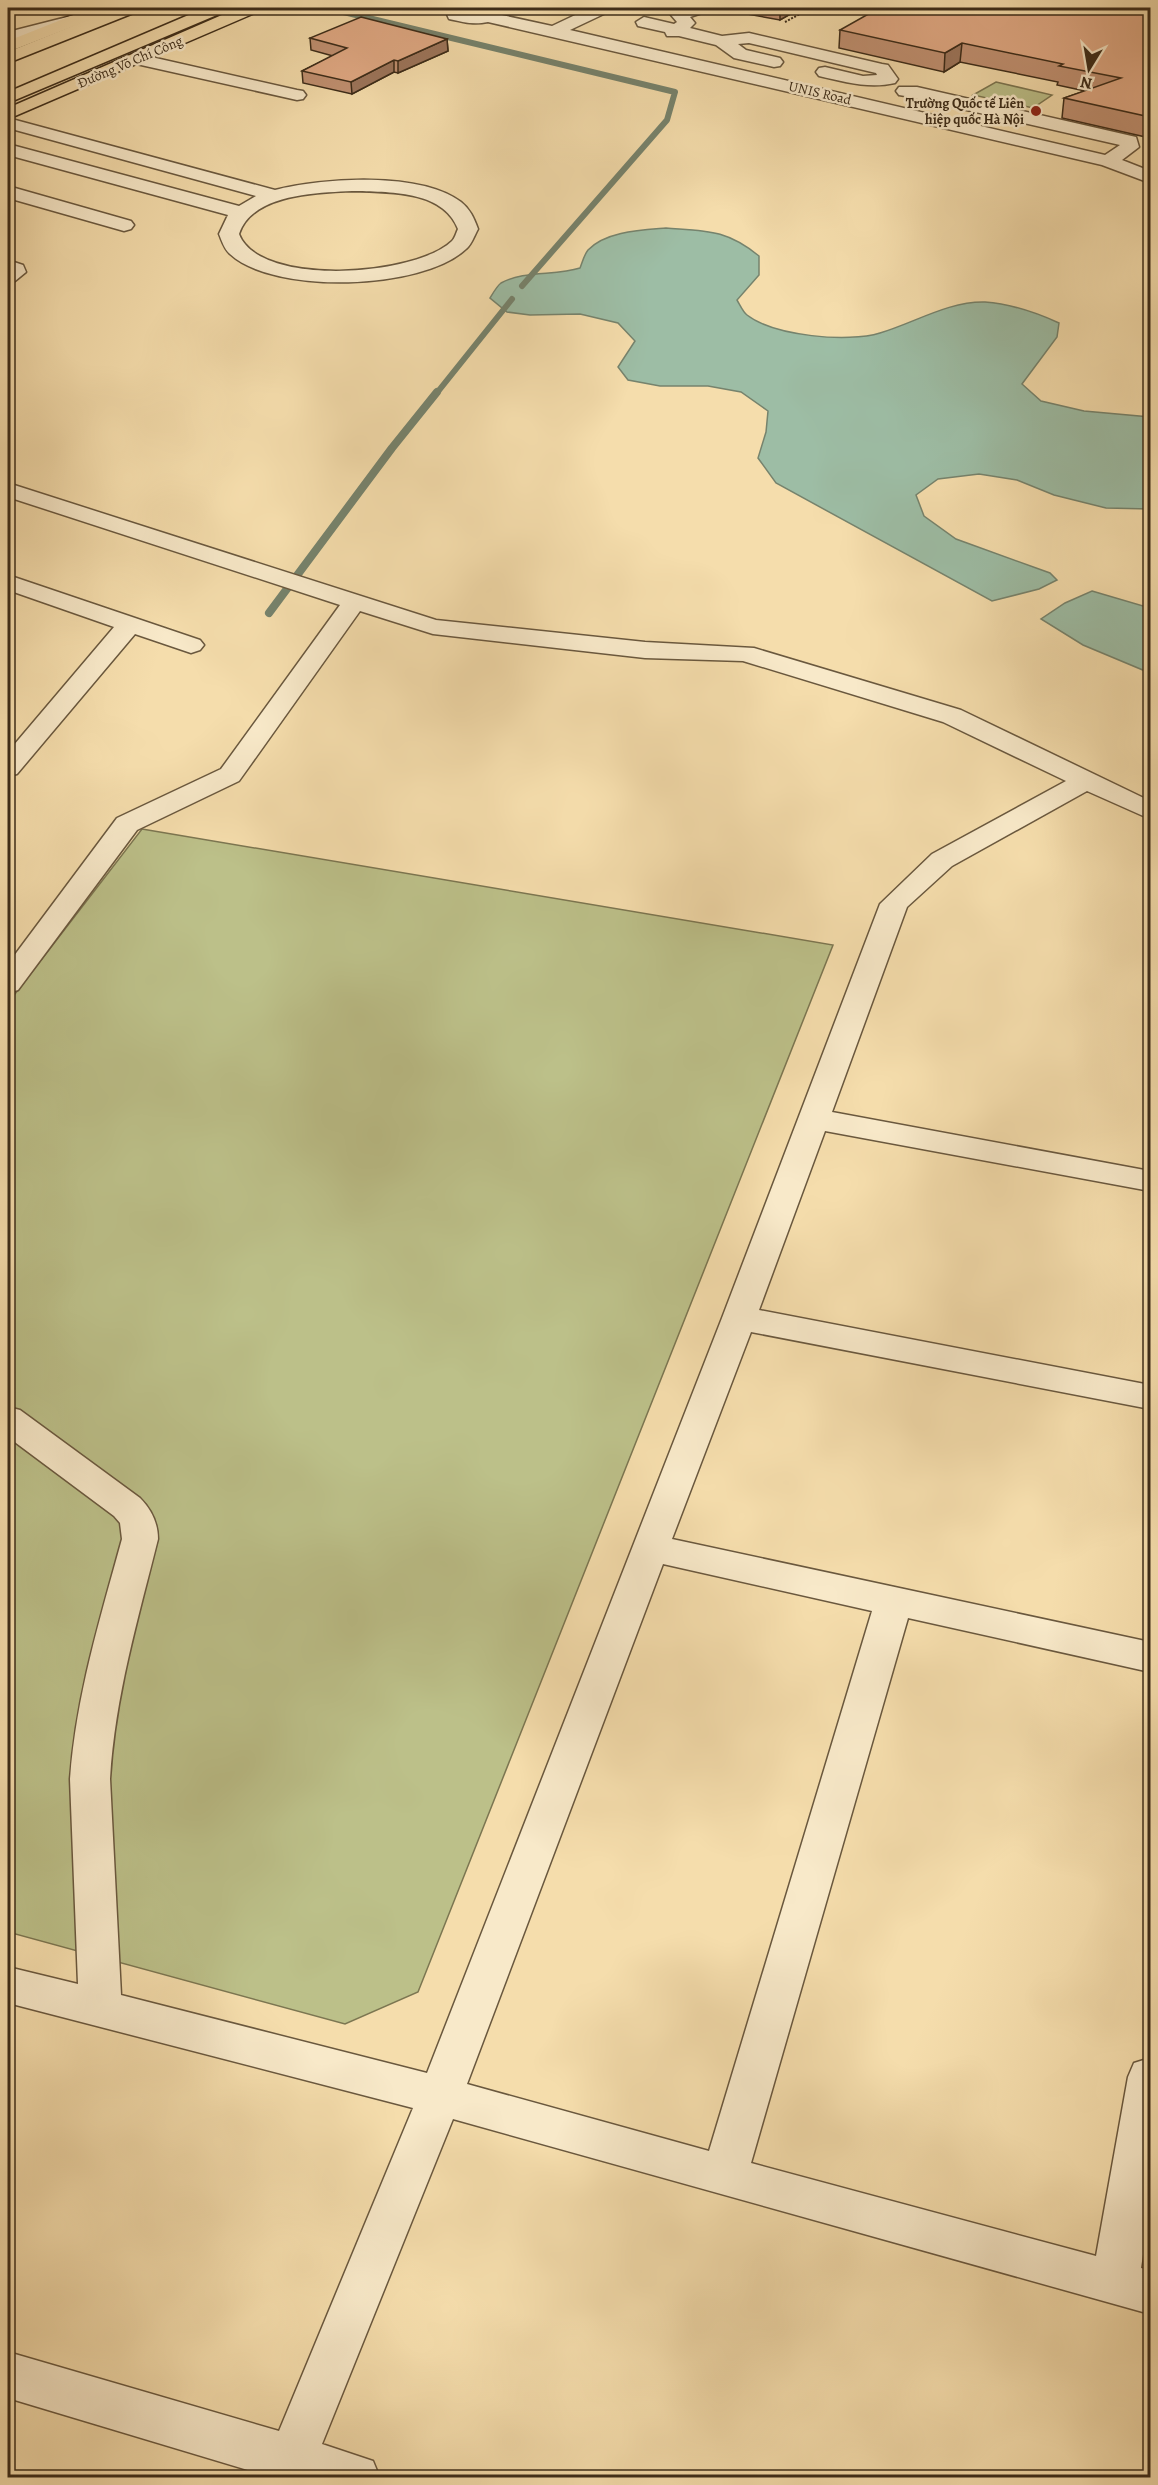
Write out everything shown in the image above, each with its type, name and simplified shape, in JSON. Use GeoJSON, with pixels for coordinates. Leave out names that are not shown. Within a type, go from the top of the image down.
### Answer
{"type":"FeatureCollection","features":[{"type":"Feature","properties":{"kind":"main road"},"geometry":{"type":"LineString","coordinates":[[8,47],[104,8]]}},
{"type":"Feature","properties":{"kind":"main road"},"geometry":{"type":"LineString","coordinates":[[8,58],[130,8]]}},
{"type":"Feature","properties":{"kind":"main road","name":"Đường Võ Chí Công"},"geometry":{"type":"LineString","coordinates":[[8,98],[218,8]]}},
{"type":"Feature","properties":{"kind":"main road","name":"Đường Võ Chí Công"},"geometry":{"type":"LineString","coordinates":[[8,114],[251,8]]}},
{"type":"Feature","properties":{"kind":"street","name":"UNIS Road"},"geometry":{"type":"LineString","coordinates":[[451,8],[455,15],[465,18],[474,20],[488,17],[878,106],[1108,161],[1150,177]]}},
{"type":"Feature","properties":{"kind":"street"},"geometry":{"type":"LineString","coordinates":[[555,32],[602,8]]}},
{"type":"Feature","properties":{"kind":"street"},"geometry":{"type":"LineString","coordinates":[[653,54],[651,44],[687,23],[679,15],[699,8]]}},
{"type":"Feature","properties":{"kind":"street"},"geometry":{"type":"LineString","coordinates":[[592,40],[614,36],[647,15],[677,29],[722,41],[740,54],[863,81],[889,79],[882,69],[838,58],[749,38],[722,41]]}},
{"type":"Feature","properties":{"kind":"street"},"geometry":{"type":"LineString","coordinates":[[8,37],[71,21]]}},
{"type":"Feature","properties":{"kind":"street"},"geometry":{"type":"LineString","coordinates":[[138,58],[297,95]]}},
{"type":"Feature","properties":{"kind":"street"},"geometry":{"type":"LineString","coordinates":[[878,106],[900,93],[917,92],[1129,141],[1130,147],[1108,161]]}},
{"type":"Feature","properties":{"kind":"street"},"geometry":{"type":"LineString","coordinates":[[8,123],[277,196]]}},
{"type":"Feature","properties":{"kind":"street"},"geometry":{"type":"LineString","coordinates":[[8,149],[243,213]]}},
{"type":"Feature","properties":{"kind":"street"},"geometry":{"type":"LineString","coordinates":[[388,186],[420,192],[446,202],[462,214],[468,229],[461,243],[448,253],[410,269],[370,276],[328,277],[289,272],[256,262],[236,249],[229,234],[236,218],[243,213],[255,204],[277,196],[316,187],[388,186]]}},
{"type":"Feature","properties":{"kind":"street"},"geometry":{"type":"LineString","coordinates":[[8,192],[124,225]]}},
{"type":"Feature","properties":{"kind":"street"},"geometry":{"type":"LineString","coordinates":[[8,266],[16,269],[16,272],[8,277]]}},
{"type":"Feature","properties":{"kind":"street"},"geometry":{"type":"LineString","coordinates":[[8,490],[433,627],[645,650],[745,653],[952,716],[1150,811]]}},
{"type":"Feature","properties":{"kind":"street"},"geometry":{"type":"LineString","coordinates":[[8,582],[123,632]]}},
{"type":"Feature","properties":{"kind":"street"},"geometry":{"type":"LineString","coordinates":[[10,978],[127,824],[230,776],[354,602]]}},
{"type":"Feature","properties":{"kind":"street"},"geometry":{"type":"LineString","coordinates":[[8,603],[123,632],[191,645]]}},
{"type":"Feature","properties":{"kind":"street"},"geometry":{"type":"LineString","coordinates":[[8,768],[123,632]]}},
{"type":"Feature","properties":{"kind":"street"},"geometry":{"type":"LineString","coordinates":[[287,2468],[440,2096],[739,1318],[894,904],[942,860],[1087,780]]}},
{"type":"Feature","properties":{"kind":"street"},"geometry":{"type":"LineString","coordinates":[[814,1119],[1150,1181]]}},
{"type":"Feature","properties":{"kind":"street"},"geometry":{"type":"LineString","coordinates":[[739,1318],[1150,1397]]}},
{"type":"Feature","properties":{"kind":"street"},"geometry":{"type":"LineString","coordinates":[[8,1419],[127,1507],[137,1518],[140,1526],[140,1539],[96,1712],[91,1746],[90,1779],[100,2009]]}},
{"type":"Feature","properties":{"kind":"street"},"geometry":{"type":"LineString","coordinates":[[650,1548],[1150,1657]]}},
{"type":"Feature","properties":{"kind":"street"},"geometry":{"type":"LineString","coordinates":[[724,2176],[894,1601]]}},
{"type":"Feature","properties":{"kind":"street"},"geometry":{"type":"LineString","coordinates":[[8,1985],[440,2096],[1133,2287],[1150,2077]]}},
{"type":"Feature","properties":{"kind":"street"},"geometry":{"type":"LineString","coordinates":[[8,2375],[287,2468],[356,2478]]}},
{"type":"Feature","properties":{"kind":"shaded area"},"geometry":{"type":"Polygon","coordinates":[[[996,82],[1052,95],[1033,108],[973,95],[996,82]]]}},
{"type":"Feature","properties":{"kind":"shaded area"},"geometry":{"type":"Polygon","coordinates":[[[666,228],[704,231],[726,236],[759,256],[759,275],[737,300],[746,314],[759,322],[793,333],[831,337],[866,336],[893,329],[958,305],[985,302],[1023,309],[1059,323],[1057,337],[1022,384],[1041,401],[1084,411],[1150,417],[1150,509],[1106,508],[1054,495],[1017,480],[979,474],[938,479],[916,495],[924,516],[956,539],[1050,573],[1057,580],[1039,589],[992,601],[776,483],[758,458],[766,432],[768,411],[741,392],[708,386],[660,386],[628,380],[618,367],[635,341],[618,323],[580,314],[530,315],[507,312],[490,298],[501,283],[510,279],[580,268],[588,250],[614,235],[666,228]]]}},
{"type":"Feature","properties":{"kind":"shaded area"},"geometry":{"type":"Polygon","coordinates":[[[1092,591],[1150,608],[1150,673],[1083,645],[1041,619],[1065,603],[1092,591]]]}},
{"type":"Feature","properties":{"kind":"shaded area"},"geometry":{"type":"Polygon","coordinates":[[[142,829],[833,945],[418,1992],[345,2024],[8,1932],[8,1003],[142,829]]]}},
{"type":"Feature","properties":{"kind":"building"},"geometry":{"type":"Polygon","coordinates":[[[879,8],[1150,8],[1150,117],[1064,98],[1121,78],[962,43],[945,53],[840,30],[879,8]]]}},
{"type":"Feature","properties":{"kind":"building"},"geometry":{"type":"Polygon","coordinates":[[[361,17],[447,39],[398,61],[394,60],[351,82],[302,71],[347,48],[310,38],[361,17]]]}},
{"type":"Feature","properties":{"kind":"waterway"},"geometry":{"type":"LineString","coordinates":[[327,8],[675,92],[667,120],[522,286]]}},
{"type":"Feature","properties":{"kind":"waterway"},"geometry":{"type":"LineString","coordinates":[[436,394],[512,299]]}},
{"type":"Feature","properties":{"kind":"waterway"},"geometry":{"type":"LineString","coordinates":[[269,613],[392,448],[437,392]]}},
{"type":"Feature","properties":{"kind":"place","name":"Trường Quốc tế Liên hiệp quốc Hà Nội"},"geometry":{"type":"Point","coordinates":[1036,111]}}]}
